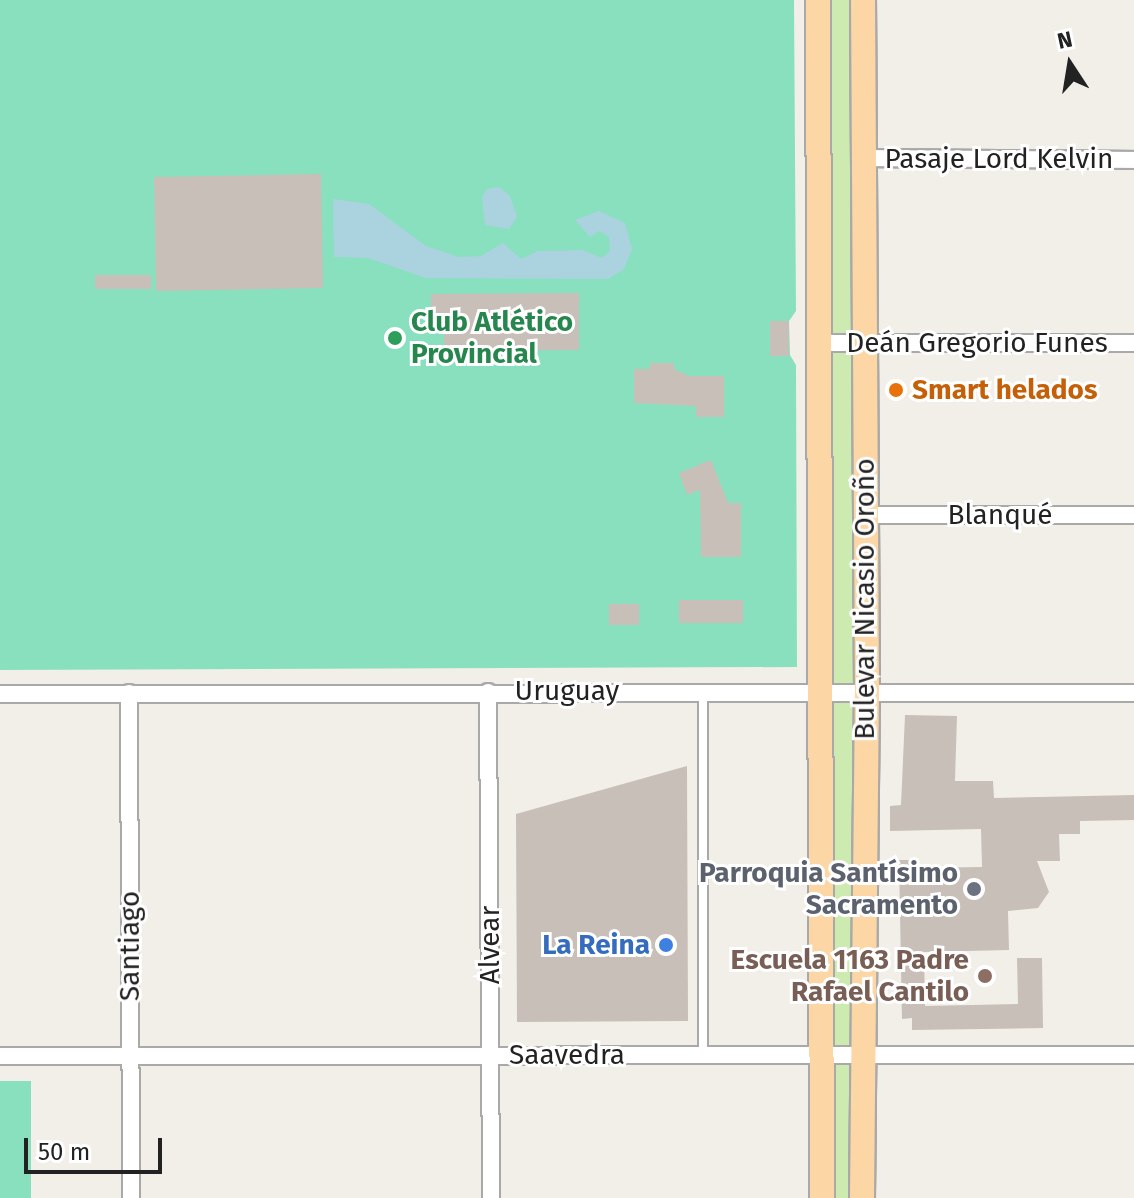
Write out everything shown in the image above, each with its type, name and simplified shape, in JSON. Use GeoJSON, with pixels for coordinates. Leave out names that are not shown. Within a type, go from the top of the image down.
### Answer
{"type":"FeatureCollection","features":[{"type":"Feature","properties":{"kind":"main road","name":"Bulevar Nicasio Oroño"},"geometry":{"type":"LineString","coordinates":[[818,0],[822,1198]]}},
{"type":"Feature","properties":{"kind":"main road","name":"Bulevar Nicasio Oroño"},"geometry":{"type":"LineString","coordinates":[[862,1198],[867,690],[863,0]]}},
{"type":"Feature","properties":{"kind":"street","name":"Pasaje Lord Kelvin"},"geometry":{"type":"LineString","coordinates":[[864,158],[1134,160]]}},
{"type":"Feature","properties":{"kind":"street","name":"Deán Gregorio Funes"},"geometry":{"type":"LineString","coordinates":[[819,343],[1134,343]]}},
{"type":"Feature","properties":{"kind":"street","name":"Blanqué"},"geometry":{"type":"LineString","coordinates":[[865,515],[1134,515]]}},
{"type":"Feature","properties":{"kind":"street","name":"Uruguay"},"geometry":{"type":"LineString","coordinates":[[0,694],[821,690],[1134,693]]}},
{"type":"Feature","properties":{"kind":"street","name":"Alvear"},"geometry":{"type":"LineString","coordinates":[[488,692],[491,1198]]}},
{"type":"Feature","properties":{"kind":"street","name":"Santiago"},"geometry":{"type":"LineString","coordinates":[[129,693],[131,1198]]}},
{"type":"Feature","properties":{"kind":"street","name":"Saavedra"},"geometry":{"type":"LineString","coordinates":[[0,1056],[1134,1055]]}},
{"type":"Feature","properties":{"kind":"lane"},"geometry":{"type":"LineString","coordinates":[[703,691],[703,1055]]}},
{"type":"Feature","properties":{"kind":"green space","name":"Club Atlético Provincial"},"geometry":{"type":"Polygon","coordinates":[[[0,0],[794,0],[796,311],[789,321],[790,355],[796,365],[797,667],[0,670],[0,0]]]}},
{"type":"Feature","properties":{"kind":"green space"},"geometry":{"type":"Polygon","coordinates":[[[818,0],[863,0],[863,1198],[818,1198],[818,0]]]}},
{"type":"Feature","properties":{"kind":"green space"},"geometry":{"type":"Polygon","coordinates":[[[0,1081],[31,1081],[31,1198],[0,1198],[0,1081]]]}},
{"type":"Feature","properties":{"kind":"water"},"geometry":{"type":"Polygon","coordinates":[[[499,187],[510,196],[517,217],[509,229],[485,225],[482,197],[487,189],[499,187]]]}},
{"type":"Feature","properties":{"kind":"water"},"geometry":{"type":"Polygon","coordinates":[[[333,199],[369,204],[426,246],[458,257],[481,256],[503,243],[521,259],[538,251],[582,250],[602,258],[610,251],[609,237],[599,231],[590,237],[575,220],[599,211],[625,223],[632,249],[624,269],[608,279],[426,278],[368,258],[334,257],[333,199]]]}},
{"type":"Feature","properties":{"kind":"building"},"geometry":{"type":"Polygon","coordinates":[[[321,174],[323,288],[156,291],[154,177],[321,174]]]}},
{"type":"Feature","properties":{"kind":"building"},"geometry":{"type":"Polygon","coordinates":[[[95,275],[151,275],[151,289],[95,289],[95,275]]]}},
{"type":"Feature","properties":{"kind":"building"},"geometry":{"type":"Polygon","coordinates":[[[579,293],[579,350],[444,351],[444,329],[431,329],[431,294],[579,293]]]}},
{"type":"Feature","properties":{"kind":"building"},"geometry":{"type":"Polygon","coordinates":[[[770,321],[789,321],[789,356],[770,356],[770,321]]]}},
{"type":"Feature","properties":{"kind":"building"},"geometry":{"type":"Polygon","coordinates":[[[650,363],[674,363],[674,369],[689,376],[724,376],[724,417],[696,417],[696,406],[634,403],[634,369],[650,369],[650,363]]]}},
{"type":"Feature","properties":{"kind":"building"},"geometry":{"type":"Polygon","coordinates":[[[711,460],[728,503],[741,503],[741,557],[701,557],[700,490],[687,495],[679,473],[711,460]]]}},
{"type":"Feature","properties":{"kind":"building"},"geometry":{"type":"Polygon","coordinates":[[[679,600],[743,600],[743,623],[679,623],[679,600]]]}},
{"type":"Feature","properties":{"kind":"building"},"geometry":{"type":"Polygon","coordinates":[[[609,604],[639,604],[639,625],[609,625],[609,604]]]}},
{"type":"Feature","properties":{"kind":"building"},"geometry":{"type":"Polygon","coordinates":[[[905,715],[957,716],[955,781],[993,781],[994,798],[1134,795],[1134,820],[1080,821],[1080,834],[1059,834],[1060,861],[1037,861],[1049,892],[1038,908],[1008,911],[1009,950],[924,952],[925,1006],[1018,1004],[1017,958],[1042,958],[1043,1028],[912,1030],[912,1018],[902,1019],[899,860],[919,860],[919,868],[982,867],[981,829],[890,831],[890,806],[901,805],[905,715]]]}},
{"type":"Feature","properties":{"kind":"building"},"geometry":{"type":"Polygon","coordinates":[[[687,766],[688,1021],[517,1022],[516,814],[687,766]]]}},
{"type":"Feature","properties":{"kind":"place","name":"Club Atlético Provincial"},"geometry":{"type":"Point","coordinates":[395,338]}},
{"type":"Feature","properties":{"kind":"place","name":"Smart helados"},"geometry":{"type":"Point","coordinates":[896,390]}},
{"type":"Feature","properties":{"kind":"place","name":"Parroquia Santísimo Sacramento"},"geometry":{"type":"Point","coordinates":[974,889]}},
{"type":"Feature","properties":{"kind":"place","name":"La Reina"},"geometry":{"type":"Point","coordinates":[666,945]}},
{"type":"Feature","properties":{"kind":"place","name":"Escuela 1163 Padre Rafael Cantilo"},"geometry":{"type":"Point","coordinates":[985,976]}}]}
